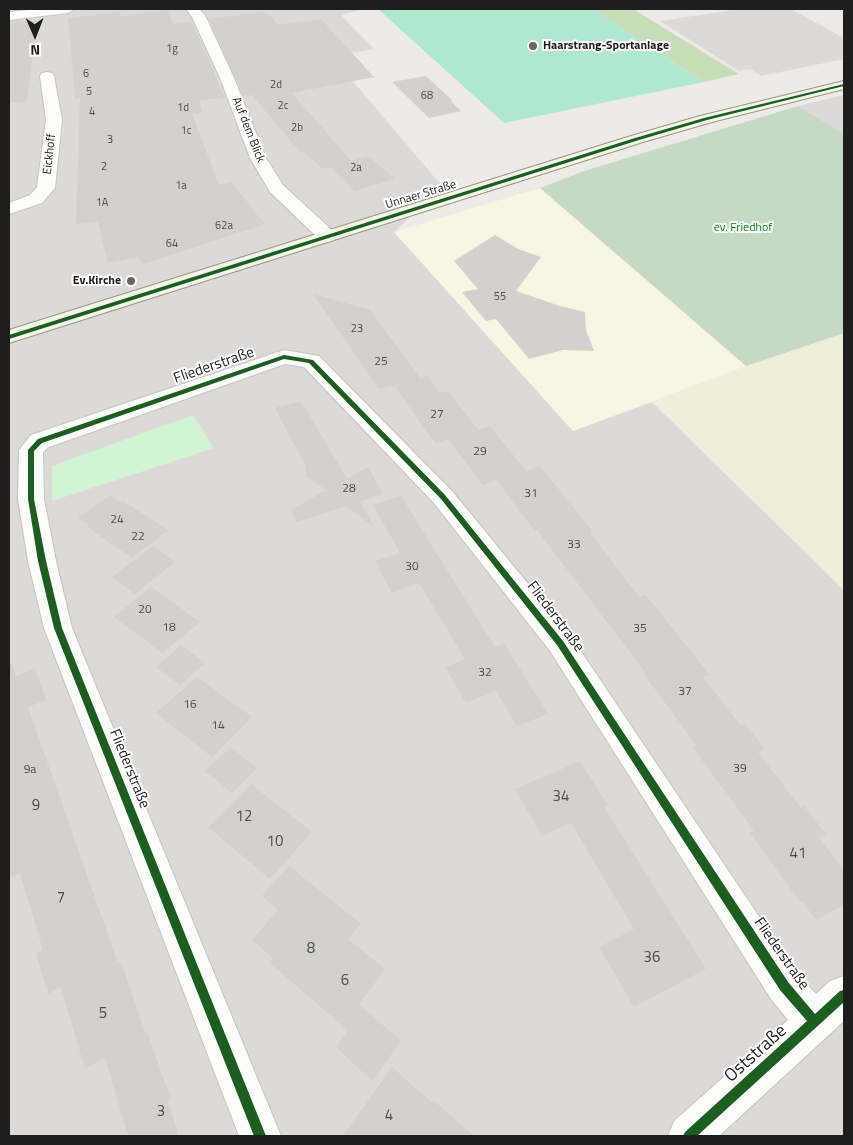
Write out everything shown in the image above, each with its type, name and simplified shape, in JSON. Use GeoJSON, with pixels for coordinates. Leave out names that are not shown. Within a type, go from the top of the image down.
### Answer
{"type":"FeatureCollection","features":[{"type":"Feature","properties":{"kind":"main road","name":"Unnaer Straße"},"geometry":{"type":"LineString","coordinates":[[9,337],[637,139],[706,119],[844,85]]}},
{"type":"Feature","properties":{"kind":"street"},"geometry":{"type":"LineString","coordinates":[[9,16],[68,9]]}},
{"type":"Feature","properties":{"kind":"street","name":"Auf dem Blick"},"geometry":{"type":"LineString","coordinates":[[192,9],[198,15],[228,78],[258,158],[267,174],[276,188],[327,236]]}},
{"type":"Feature","properties":{"kind":"street","name":"Eickhoff"},"geometry":{"type":"LineString","coordinates":[[9,209],[36,199],[46,188],[54,120],[46,76]]}},
{"type":"Feature","properties":{"kind":"street","name":"Fliederstraße"},"geometry":{"type":"LineString","coordinates":[[260,1136],[58,628],[30,499],[30,450],[40,441],[284,357],[311,361],[332,382],[443,497],[542,620],[560,643],[784,986],[814,1021]]}},
{"type":"Feature","properties":{"kind":"street","name":"Oststraße"},"geometry":{"type":"LineString","coordinates":[[689,1136],[844,995]]}},
{"type":"Feature","properties":{"kind":"shaded area"},"geometry":{"type":"Polygon","coordinates":[[[9,9],[364,9],[341,15],[374,49],[248,70],[334,59],[442,186],[394,232],[573,431],[652,402],[844,590],[844,1136],[9,1136],[9,9]]]}},
{"type":"Feature","properties":{"kind":"shaded area"},"geometry":{"type":"Polygon","coordinates":[[[739,9],[791,9],[844,38],[844,59],[761,76],[750,69],[739,71],[660,21],[739,9]]]}},
{"type":"Feature","properties":{"kind":"shaded area"},"geometry":{"type":"Polygon","coordinates":[[[844,95],[844,134],[798,106],[844,95]]]}},
{"type":"Feature","properties":{"kind":"shaded area"},"geometry":{"type":"Polygon","coordinates":[[[540,188],[746,366],[573,431],[394,232],[540,188]]]}},
{"type":"Feature","properties":{"kind":"shaded area"},"geometry":{"type":"Polygon","coordinates":[[[844,333],[844,590],[652,402],[746,366],[844,333]]]}},
{"type":"Feature","properties":{"kind":"green space","name":"Haarstrang-Sportanlage"},"geometry":{"type":"Polygon","coordinates":[[[378,9],[592,9],[704,82],[504,123],[378,9]]]}},
{"type":"Feature","properties":{"kind":"green space"},"geometry":{"type":"Polygon","coordinates":[[[592,9],[633,9],[739,74],[704,82],[592,9]]]}},
{"type":"Feature","properties":{"kind":"green space","name":"ev. Friedhof"},"geometry":{"type":"Polygon","coordinates":[[[798,106],[844,134],[844,333],[746,366],[540,188],[584,171],[798,106]]]}},
{"type":"Feature","properties":{"kind":"green space"},"geometry":{"type":"Polygon","coordinates":[[[193,415],[214,448],[52,501],[52,466],[193,415]]]}},
{"type":"Feature","properties":{"kind":"building"},"geometry":{"type":"Polygon","coordinates":[[[167,10],[173,24],[192,22],[225,98],[199,100],[202,113],[192,114],[219,185],[231,182],[253,209],[251,209],[266,224],[143,264],[138,257],[108,263],[98,222],[76,224],[80,98],[75,99],[68,18],[120,12],[121,16],[167,10]]]}},
{"type":"Feature","properties":{"kind":"building"},"geometry":{"type":"Polygon","coordinates":[[[262,12],[270,15],[278,25],[321,19],[374,77],[292,93],[351,161],[368,156],[395,179],[355,191],[330,167],[323,169],[304,152],[301,153],[252,95],[243,96],[209,19],[262,12]]]}},
{"type":"Feature","properties":{"kind":"building"},"geometry":{"type":"Polygon","coordinates":[[[37,20],[27,103],[9,102],[9,23],[37,20]]]}},
{"type":"Feature","properties":{"kind":"building"},"geometry":{"type":"Polygon","coordinates":[[[426,76],[461,111],[429,118],[392,82],[426,76]]]}},
{"type":"Feature","properties":{"kind":"building"},"geometry":{"type":"Polygon","coordinates":[[[495,235],[518,249],[541,257],[516,291],[560,306],[585,312],[586,330],[594,351],[563,350],[529,359],[496,319],[486,321],[462,292],[478,289],[454,261],[495,235]]]}},
{"type":"Feature","properties":{"kind":"building"},"geometry":{"type":"Polygon","coordinates":[[[313,294],[370,310],[420,378],[427,375],[440,393],[448,391],[478,430],[490,426],[526,471],[540,466],[593,532],[590,533],[639,597],[645,594],[709,674],[703,677],[741,726],[745,724],[765,749],[758,752],[801,808],[804,806],[826,834],[819,838],[844,870],[844,905],[816,920],[802,901],[800,902],[750,833],[754,830],[693,748],[697,746],[643,673],[645,672],[497,480],[483,485],[448,439],[436,443],[395,386],[406,382],[379,389],[313,294]]]}},
{"type":"Feature","properties":{"kind":"building"},"geometry":{"type":"Polygon","coordinates":[[[301,401],[347,479],[368,467],[383,494],[360,502],[374,527],[346,506],[297,522],[291,510],[326,490],[305,475],[306,467],[275,408],[301,401]]]}},
{"type":"Feature","properties":{"kind":"building"},"geometry":{"type":"Polygon","coordinates":[[[110,495],[121,502],[123,501],[168,530],[132,558],[87,527],[89,525],[78,518],[110,495]]]}},
{"type":"Feature","properties":{"kind":"building"},"geometry":{"type":"Polygon","coordinates":[[[401,496],[495,647],[504,643],[548,714],[517,726],[496,691],[466,703],[445,667],[465,659],[419,583],[392,593],[375,561],[400,553],[373,505],[401,496]]]}},
{"type":"Feature","properties":{"kind":"building"},"geometry":{"type":"Polygon","coordinates":[[[153,546],[175,562],[135,594],[112,577],[153,546]]]}},
{"type":"Feature","properties":{"kind":"building"},"geometry":{"type":"Polygon","coordinates":[[[151,587],[200,622],[162,653],[114,617],[151,587]]]}},
{"type":"Feature","properties":{"kind":"building"},"geometry":{"type":"Polygon","coordinates":[[[181,645],[205,663],[180,685],[156,667],[181,645]]]}},
{"type":"Feature","properties":{"kind":"building"},"geometry":{"type":"Polygon","coordinates":[[[11,662],[16,676],[35,668],[46,700],[28,707],[118,963],[121,961],[146,1035],[148,1034],[171,1100],[168,1102],[179,1136],[128,1136],[105,1058],[85,1069],[61,987],[48,994],[36,954],[43,950],[20,873],[9,878],[9,663],[11,662]]]}},
{"type":"Feature","properties":{"kind":"building"},"geometry":{"type":"Polygon","coordinates":[[[197,677],[252,717],[212,757],[156,713],[197,677]]]}},
{"type":"Feature","properties":{"kind":"building"},"geometry":{"type":"Polygon","coordinates":[[[231,747],[257,768],[232,793],[205,771],[231,747]]]}},
{"type":"Feature","properties":{"kind":"building"},"geometry":{"type":"Polygon","coordinates":[[[580,761],[608,806],[604,807],[706,969],[634,1007],[599,947],[634,929],[571,823],[542,836],[515,789],[580,761]]]}},
{"type":"Feature","properties":{"kind":"building"},"geometry":{"type":"Polygon","coordinates":[[[251,784],[312,832],[270,879],[208,827],[251,784]]]}},
{"type":"Feature","properties":{"kind":"building"},"geometry":{"type":"Polygon","coordinates":[[[289,866],[361,924],[348,939],[385,969],[359,1004],[401,1041],[372,1081],[336,1047],[348,1031],[270,963],[273,958],[252,940],[278,910],[262,896],[289,866]]]}},
{"type":"Feature","properties":{"kind":"building"},"geometry":{"type":"Polygon","coordinates":[[[392,1067],[431,1102],[433,1100],[474,1136],[343,1136],[392,1067]]]}},
{"type":"Feature","properties":{"kind":"cycle path"},"geometry":{"type":"LineString","coordinates":[[9,337],[637,139],[706,119],[844,85]]}},
{"type":"Feature","properties":{"kind":"cycle path"},"geometry":{"type":"LineString","coordinates":[[260,1136],[58,628],[42,561],[31,499],[31,450],[40,441],[284,357],[311,361],[443,497],[560,643],[784,986],[814,1021]]}},
{"type":"Feature","properties":{"kind":"cycle path"},"geometry":{"type":"LineString","coordinates":[[689,1136],[844,995]]}},
{"type":"Feature","properties":{"kind":"place","name":"Haarstrang-Sportanlage"},"geometry":{"type":"Point","coordinates":[533,46]}},
{"type":"Feature","properties":{"kind":"place","name":"Ev.Kirche"},"geometry":{"type":"Point","coordinates":[131,281]}}]}
